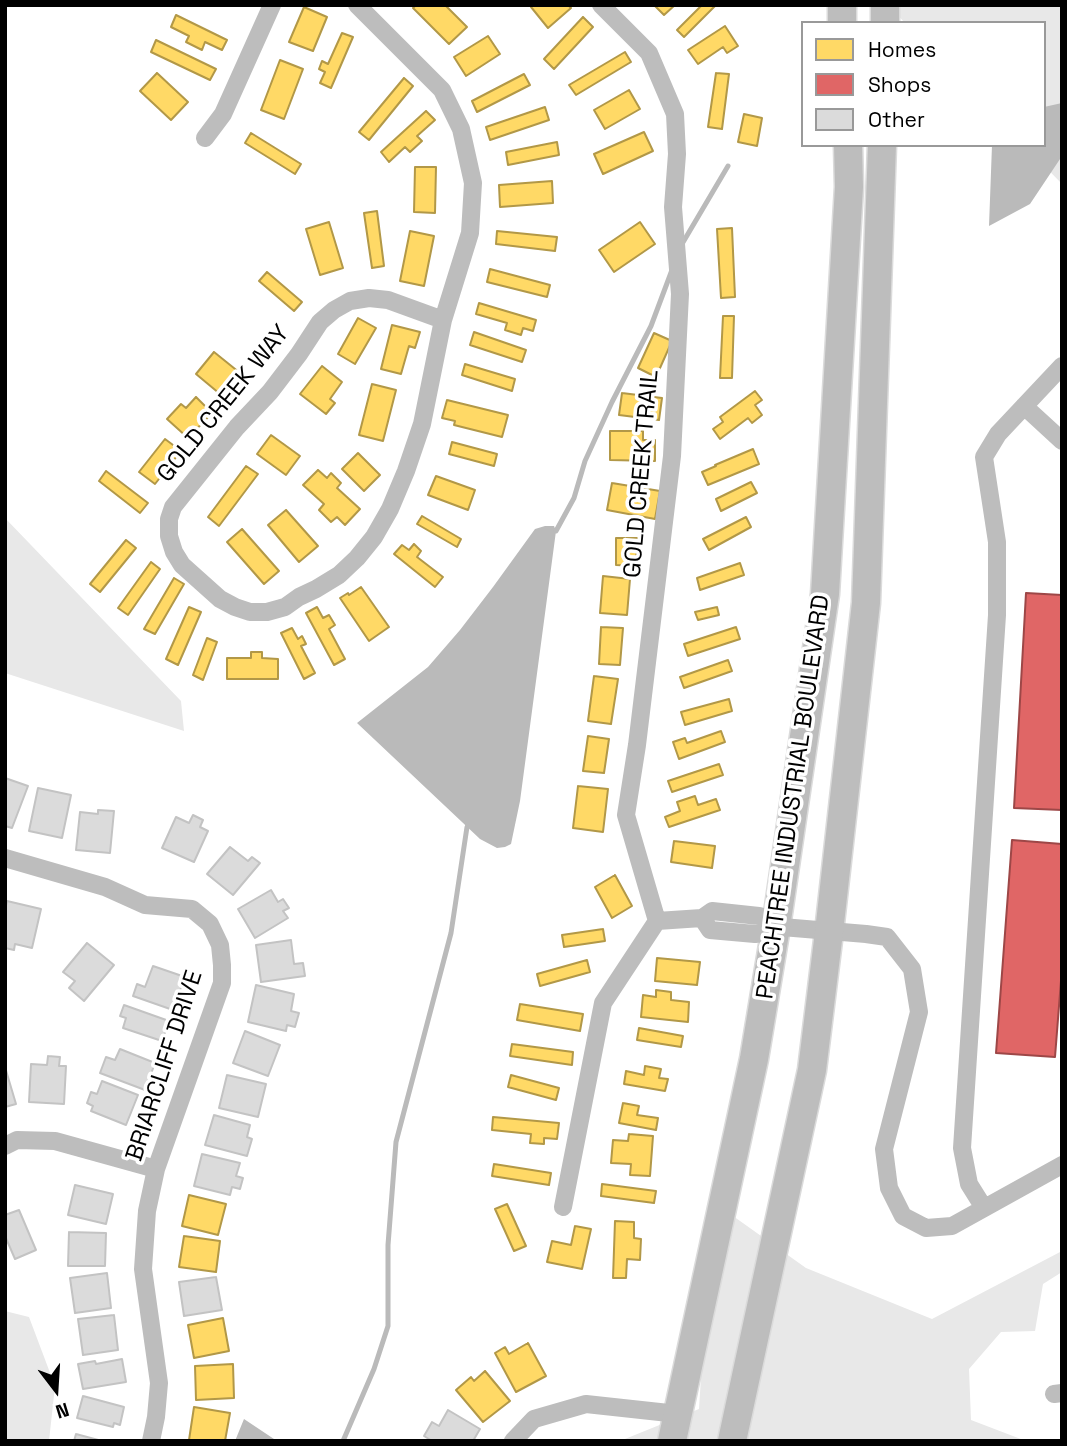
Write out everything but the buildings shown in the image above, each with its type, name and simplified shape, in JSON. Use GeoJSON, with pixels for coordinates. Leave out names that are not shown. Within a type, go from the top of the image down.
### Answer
{"type":"FeatureCollection","features":[{"type":"Feature","properties":{"kind":"main road","name":"PEACHTREE INDUSTRIAL BOULEVARD"},"geometry":{"type":"LineString","coordinates":[[675,1428],[754,1059],[825,594],[849,187],[848,147]]}},
{"type":"Feature","properties":{"kind":"main road","name":"PEACHTREE INDUSTRIAL BOULEVARD"},"geometry":{"type":"LineString","coordinates":[[732,1441],[812,1070],[829,932],[866,603],[882,147]]}},
{"type":"Feature","properties":{"kind":"street"},"geometry":{"type":"LineString","coordinates":[[205,138],[223,114],[272,5]]}},
{"type":"Feature","properties":{"kind":"street","name":"GOLD CREEK WAY"},"geometry":{"type":"LineString","coordinates":[[357,5],[442,90],[461,129],[473,183],[470,233],[443,320],[422,424],[390,509],[374,537],[339,575],[316,589],[285,607],[267,612],[250,612],[220,598],[182,565],[169,536],[173,507],[237,427],[270,392],[320,322],[350,301],[369,298],[388,300],[443,320]]}},
{"type":"Feature","properties":{"kind":"street","name":"GOLD CREEK TRAIL"},"geometry":{"type":"LineString","coordinates":[[601,5],[649,53],[675,114],[677,154],[673,207],[680,294],[672,456],[626,815],[657,921]]}},
{"type":"Feature","properties":{"kind":"street"},"geometry":{"type":"LineString","coordinates":[[984,1208],[970,1184],[962,1148],[998,615],[997,542],[984,457],[998,434],[1062,366]]}},
{"type":"Feature","properties":{"kind":"street"},"geometry":{"type":"LineString","coordinates":[[1024,406],[1062,441]]}},
{"type":"Feature","properties":{"kind":"street","name":"BRIARCLIFF DRIVE"},"geometry":{"type":"LineString","coordinates":[[5,859],[105,887],[145,905],[192,909],[210,924],[220,945],[222,983],[156,1169],[147,1211],[143,1269],[159,1383],[156,1417],[150,1441]]}},
{"type":"Feature","properties":{"kind":"street"},"geometry":{"type":"LineString","coordinates":[[563,1207],[603,1003],[657,921],[702,918],[712,911],[759,916],[773,926],[887,937],[912,969],[919,1012],[884,1149],[889,1188],[903,1216],[926,1228],[952,1226],[1062,1165]]}},
{"type":"Feature","properties":{"kind":"street"},"geometry":{"type":"LineString","coordinates":[[5,1146],[17,1140],[55,1141],[156,1169]]}},
{"type":"Feature","properties":{"kind":"street"},"geometry":{"type":"LineString","coordinates":[[513,1441],[534,1419],[586,1404],[675,1428]]}},
{"type":"Feature","properties":{"kind":"shaded area"},"geometry":{"type":"Polygon","coordinates":[[[888,5],[1062,5],[1062,184],[1026,147],[1046,147],[1046,21],[903,21],[888,5]]]}},
{"type":"Feature","properties":{"kind":"shaded area"},"geometry":{"type":"Polygon","coordinates":[[[1062,103],[1062,156],[1030,204],[989,226],[992,147],[1046,147],[1046,107],[1062,103]]]}},
{"type":"Feature","properties":{"kind":"shaded area"},"geometry":{"type":"Polygon","coordinates":[[[5,518],[181,701],[184,731],[5,673],[5,518]]]}},
{"type":"Feature","properties":{"kind":"shaded area"},"geometry":{"type":"Polygon","coordinates":[[[554,526],[556,531],[520,801],[511,844],[497,848],[480,839],[357,723],[428,667],[460,630],[535,529],[554,526]]]}},
{"type":"Feature","properties":{"kind":"shaded area"},"geometry":{"type":"Polygon","coordinates":[[[712,1201],[806,1268],[932,1319],[1062,1251],[1062,1272],[1043,1284],[1035,1331],[1001,1332],[969,1369],[971,1420],[1026,1441],[620,1441],[699,1409],[712,1201]]]}},
{"type":"Feature","properties":{"kind":"shaded area"},"geometry":{"type":"Polygon","coordinates":[[[5,1311],[29,1317],[55,1386],[49,1441],[5,1441],[5,1311]]]}},
{"type":"Feature","properties":{"kind":"shaded area"},"geometry":{"type":"Polygon","coordinates":[[[244,1419],[277,1441],[235,1441],[244,1419]]]}},
{"type":"Feature","properties":{"kind":"waterway"},"geometry":{"type":"LineString","coordinates":[[682,244],[728,166]]}},
{"type":"Feature","properties":{"kind":"waterway"},"geometry":{"type":"LineString","coordinates":[[556,531],[574,498],[585,461],[612,402],[651,326],[672,270]]}},
{"type":"Feature","properties":{"kind":"waterway"},"geometry":{"type":"LineString","coordinates":[[343,1441],[374,1369],[388,1326],[388,1245],[396,1142],[451,933],[467,827]]}}]}
